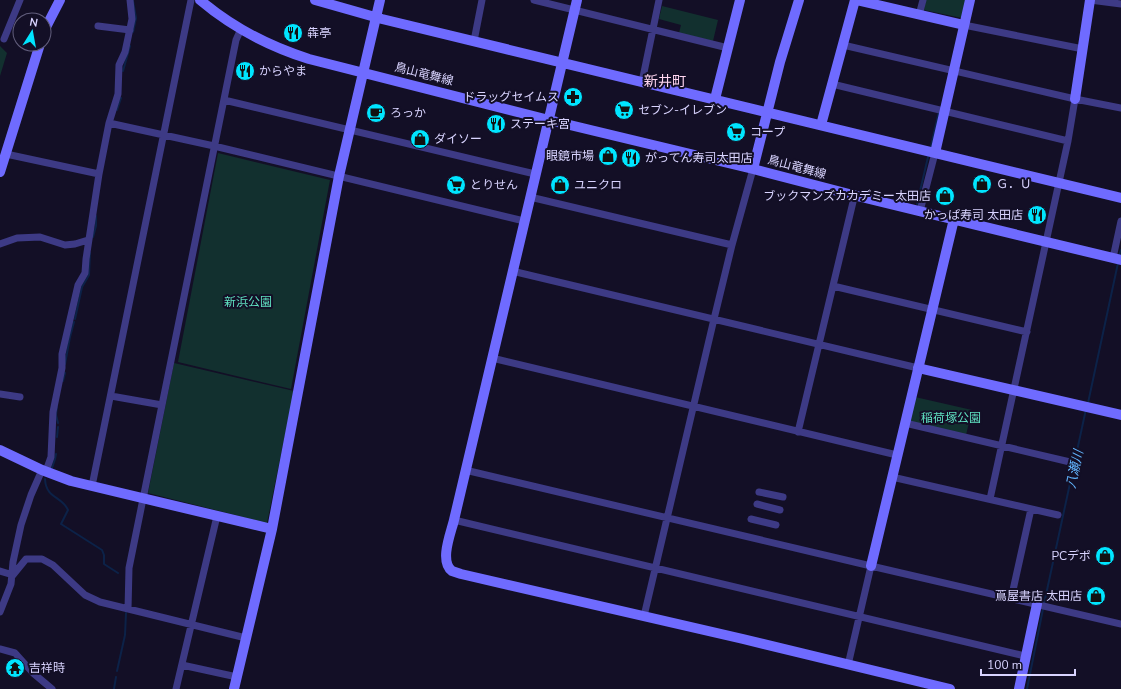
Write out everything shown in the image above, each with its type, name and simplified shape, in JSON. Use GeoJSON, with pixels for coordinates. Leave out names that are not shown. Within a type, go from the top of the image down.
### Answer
{"type":"FeatureCollection","features":[{"type":"Feature","properties":{"kind":"street"},"geometry":{"type":"LineString","coordinates":[[4,39],[20,0]]}},
{"type":"Feature","properties":{"kind":"street"},"geometry":{"type":"LineString","coordinates":[[52,16],[60,0]]}},
{"type":"Feature","properties":{"kind":"street"},"geometry":{"type":"LineString","coordinates":[[0,612],[13,576],[13,562],[21,525],[31,495],[51,457],[53,412],[62,368],[62,354],[78,285],[85,273],[88,240],[99,174],[109,123],[118,94],[119,65],[125,52],[130,30],[132,15],[130,0]]}},
{"type":"Feature","properties":{"kind":"street"},"geometry":{"type":"LineString","coordinates":[[92,486],[191,0]]}},
{"type":"Feature","properties":{"kind":"street","name":"鳥山竜舞線"},"geometry":{"type":"LineString","coordinates":[[200,0],[241,29],[281,50],[309,59],[853,195],[1116,258]]}},
{"type":"Feature","properties":{"kind":"street"},"geometry":{"type":"LineString","coordinates":[[315,0],[376,17],[1121,198]]}},
{"type":"Feature","properties":{"kind":"street"},"geometry":{"type":"LineString","coordinates":[[234,689],[272,529],[339,176],[380,0]]}},
{"type":"Feature","properties":{"kind":"street"},"geometry":{"type":"LineString","coordinates":[[474,41],[482,0]]}},
{"type":"Feature","properties":{"kind":"street"},"geometry":{"type":"LineString","coordinates":[[534,0],[576,5],[653,29],[728,48]]}},
{"type":"Feature","properties":{"kind":"street"},"geometry":{"type":"LineString","coordinates":[[642,82],[659,0]]}},
{"type":"Feature","properties":{"kind":"street"},"geometry":{"type":"LineString","coordinates":[[715,99],[740,0]]}},
{"type":"Feature","properties":{"kind":"street"},"geometry":{"type":"LineString","coordinates":[[644,616],[732,245],[780,62],[799,0]]}},
{"type":"Feature","properties":{"kind":"street"},"geometry":{"type":"LineString","coordinates":[[821,125],[856,0],[964,25],[1083,49]]}},
{"type":"Feature","properties":{"kind":"street"},"geometry":{"type":"LineString","coordinates":[[919,15],[923,0]]}},
{"type":"Feature","properties":{"kind":"street"},"geometry":{"type":"LineString","coordinates":[[920,211],[945,112],[953,70],[970,0]]}},
{"type":"Feature","properties":{"kind":"street"},"geometry":{"type":"LineString","coordinates":[[990,499],[1068,141],[1090,0],[1121,4]]}},
{"type":"Feature","properties":{"kind":"street"},"geometry":{"type":"LineString","coordinates":[[576,5],[445,556],[446,562],[453,571],[950,689]]}},
{"type":"Feature","properties":{"kind":"street"},"geometry":{"type":"LineString","coordinates":[[98,26],[130,30]]}},
{"type":"Feature","properties":{"kind":"street"},"geometry":{"type":"LineString","coordinates":[[128,609],[129,568],[236,40],[241,29]]}},
{"type":"Feature","properties":{"kind":"street"},"geometry":{"type":"LineString","coordinates":[[843,45],[1075,99],[1121,108]]}},
{"type":"Feature","properties":{"kind":"street"},"geometry":{"type":"LineString","coordinates":[[0,172],[3,158],[37,52]]}},
{"type":"Feature","properties":{"kind":"street"},"geometry":{"type":"LineString","coordinates":[[832,84],[1068,141]]}},
{"type":"Feature","properties":{"kind":"street"},"geometry":{"type":"LineString","coordinates":[[224,100],[535,174]]}},
{"type":"Feature","properties":{"kind":"street"},"geometry":{"type":"LineString","coordinates":[[109,123],[214,146],[524,221]]}},
{"type":"Feature","properties":{"kind":"street"},"geometry":{"type":"LineString","coordinates":[[3,158],[99,174]]}},
{"type":"Feature","properties":{"kind":"street"},"geometry":{"type":"LineString","coordinates":[[798,432],[853,202],[853,195]]}},
{"type":"Feature","properties":{"kind":"street"},"geometry":{"type":"LineString","coordinates":[[530,197],[732,245]]}},
{"type":"Feature","properties":{"kind":"street"},"geometry":{"type":"LineString","coordinates":[[848,665],[954,219]]}},
{"type":"Feature","properties":{"kind":"street"},"geometry":{"type":"LineString","coordinates":[[1116,258],[1121,222]]}},
{"type":"Feature","properties":{"kind":"street"},"geometry":{"type":"LineString","coordinates":[[0,244],[17,238],[40,237],[66,245],[88,240]]}},
{"type":"Feature","properties":{"kind":"street"},"geometry":{"type":"LineString","coordinates":[[512,271],[819,345],[1121,415]]}},
{"type":"Feature","properties":{"kind":"street"},"geometry":{"type":"LineString","coordinates":[[833,286],[1026,332]]}},
{"type":"Feature","properties":{"kind":"street"},"geometry":{"type":"LineString","coordinates":[[492,358],[897,455]]}},
{"type":"Feature","properties":{"kind":"street"},"geometry":{"type":"LineString","coordinates":[[0,394],[20,396]]}},
{"type":"Feature","properties":{"kind":"street"},"geometry":{"type":"LineString","coordinates":[[111,396],[162,406]]}},
{"type":"Feature","properties":{"kind":"street"},"geometry":{"type":"LineString","coordinates":[[905,423],[1070,462]]}},
{"type":"Feature","properties":{"kind":"street"},"geometry":{"type":"LineString","coordinates":[[0,450],[71,481],[272,529]]}},
{"type":"Feature","properties":{"kind":"street"},"geometry":{"type":"LineString","coordinates":[[466,470],[1121,624]]}},
{"type":"Feature","properties":{"kind":"street"},"geometry":{"type":"LineString","coordinates":[[892,477],[1058,515]]}},
{"type":"Feature","properties":{"kind":"street"},"geometry":{"type":"LineString","coordinates":[[759,492],[783,497]]}},
{"type":"Feature","properties":{"kind":"street"},"geometry":{"type":"LineString","coordinates":[[757,504],[780,510]]}},
{"type":"Feature","properties":{"kind":"street"},"geometry":{"type":"LineString","coordinates":[[1010,599],[1031,509]]}},
{"type":"Feature","properties":{"kind":"street"},"geometry":{"type":"LineString","coordinates":[[176,689],[217,516]]}},
{"type":"Feature","properties":{"kind":"street"},"geometry":{"type":"LineString","coordinates":[[751,519],[776,525]]}},
{"type":"Feature","properties":{"kind":"street"},"geometry":{"type":"LineString","coordinates":[[454,520],[1025,656]]}},
{"type":"Feature","properties":{"kind":"street"},"geometry":{"type":"LineString","coordinates":[[13,576],[26,559],[42,559],[52,565],[85,595],[100,602],[246,638]]}},
{"type":"Feature","properties":{"kind":"street"},"geometry":{"type":"LineString","coordinates":[[0,571],[13,576]]}},
{"type":"Feature","properties":{"kind":"street"},"geometry":{"type":"LineString","coordinates":[[1018,689],[1025,656],[1041,606]]}},
{"type":"Feature","properties":{"kind":"street"},"geometry":{"type":"LineString","coordinates":[[0,649],[15,653],[52,689]]}},
{"type":"Feature","properties":{"kind":"street"},"geometry":{"type":"LineString","coordinates":[[182,665],[237,677]]}},
{"type":"Feature","properties":{"kind":"green space"},"geometry":{"type":"Polygon","coordinates":[[[926,0],[966,0],[962,18],[924,10],[926,0]]]}},
{"type":"Feature","properties":{"kind":"green space"},"geometry":{"type":"Polygon","coordinates":[[[662,6],[718,20],[713,41],[679,33],[681,25],[659,19],[662,6]]]}},
{"type":"Feature","properties":{"kind":"green space"},"geometry":{"type":"Polygon","coordinates":[[[0,46],[7,53],[0,76],[0,46]]]}},
{"type":"Feature","properties":{"kind":"green space","name":"新浜公園"},"geometry":{"type":"Polygon","coordinates":[[[218,153],[330,180],[291,389],[178,362],[218,153]]]}},
{"type":"Feature","properties":{"kind":"green space"},"geometry":{"type":"Polygon","coordinates":[[[174,363],[294,391],[267,523],[148,493],[174,363]]]}},
{"type":"Feature","properties":{"kind":"green space","name":"稲荷塚公園"},"geometry":{"type":"Polygon","coordinates":[[[915,397],[972,410],[966,435],[909,422],[915,397]]]}},
{"type":"Feature","properties":{"kind":"waterway"},"geometry":{"type":"LineString","coordinates":[[133,1],[136,18],[133,32]]}},
{"type":"Feature","properties":{"kind":"waterway"},"geometry":{"type":"LineString","coordinates":[[123,71],[130,46]]}},
{"type":"Feature","properties":{"kind":"waterway"},"geometry":{"type":"LineString","coordinates":[[117,110],[121,98]]}},
{"type":"Feature","properties":{"kind":"waterway"},"geometry":{"type":"LineString","coordinates":[[931,146],[939,111]]}},
{"type":"Feature","properties":{"kind":"waterway"},"geometry":{"type":"LineString","coordinates":[[917,204],[928,157]]}},
{"type":"Feature","properties":{"kind":"waterway"},"geometry":{"type":"LineString","coordinates":[[93,237],[96,226],[96,216]]}},
{"type":"Feature","properties":{"kind":"waterway","name":"八瀬川"},"geometry":{"type":"LineString","coordinates":[[1119,256],[1121,250]]}},
{"type":"Feature","properties":{"kind":"waterway"},"geometry":{"type":"LineString","coordinates":[[75,319],[82,287],[89,275],[90,253]]}},
{"type":"Feature","properties":{"kind":"waterway","name":"八瀬川"},"geometry":{"type":"LineString","coordinates":[[1088,403],[1118,263]]}},
{"type":"Feature","properties":{"kind":"waterway"},"geometry":{"type":"LineString","coordinates":[[65,364],[74,322]]}},
{"type":"Feature","properties":{"kind":"waterway"},"geometry":{"type":"LineString","coordinates":[[63,381],[65,373]]}},
{"type":"Feature","properties":{"kind":"waterway"},"geometry":{"type":"LineString","coordinates":[[57,407],[56,415],[58,423]]}},
{"type":"Feature","properties":{"kind":"waterway","name":"八瀬川"},"geometry":{"type":"LineString","coordinates":[[1044,604],[1086,409]]}},
{"type":"Feature","properties":{"kind":"waterway"},"geometry":{"type":"LineString","coordinates":[[57,437],[58,427]]}},
{"type":"Feature","properties":{"kind":"waterway"},"geometry":{"type":"LineString","coordinates":[[52,468],[56,454]]}},
{"type":"Feature","properties":{"kind":"waterway"},"geometry":{"type":"LineString","coordinates":[[45,479],[48,490],[62,502],[68,510],[61,524],[102,550],[104,555],[104,564],[118,573]]}},
{"type":"Feature","properties":{"kind":"waterway","name":"八瀬川"},"geometry":{"type":"LineString","coordinates":[[1027,689],[1043,609]]}},
{"type":"Feature","properties":{"kind":"waterway"},"geometry":{"type":"LineString","coordinates":[[117,671],[125,635],[126,613]]}},
{"type":"Feature","properties":{"kind":"waterway"},"geometry":{"type":"LineString","coordinates":[[114,689],[116,677]]}},
{"type":"Feature","properties":{"kind":"place","name":"犇亭"},"geometry":{"type":"Point","coordinates":[293,33]}},
{"type":"Feature","properties":{"kind":"place","name":"からやま"},"geometry":{"type":"Point","coordinates":[245,71]}},
{"type":"Feature","properties":{"kind":"place","name":"ドラッグセイムス"},"geometry":{"type":"Point","coordinates":[573,97]}},
{"type":"Feature","properties":{"kind":"place","name":"セブン-イレブン"},"geometry":{"type":"Point","coordinates":[624,110]}},
{"type":"Feature","properties":{"kind":"place","name":"ろっか"},"geometry":{"type":"Point","coordinates":[376,113]}},
{"type":"Feature","properties":{"kind":"place","name":"ステーキ宮"},"geometry":{"type":"Point","coordinates":[496,124]}},
{"type":"Feature","properties":{"kind":"place","name":"コープ"},"geometry":{"type":"Point","coordinates":[736,132]}},
{"type":"Feature","properties":{"kind":"place","name":"ダイソー"},"geometry":{"type":"Point","coordinates":[420,139]}},
{"type":"Feature","properties":{"kind":"place","name":"眼鏡市場"},"geometry":{"type":"Point","coordinates":[608,156]}},
{"type":"Feature","properties":{"kind":"place","name":"がってん寿司太田店"},"geometry":{"type":"Point","coordinates":[631,158]}},
{"type":"Feature","properties":{"kind":"place","name":"Ｇ．Ｕ"},"geometry":{"type":"Point","coordinates":[982,184]}},
{"type":"Feature","properties":{"kind":"place","name":"とりせん"},"geometry":{"type":"Point","coordinates":[456,185]}},
{"type":"Feature","properties":{"kind":"place","name":"ユニクロ"},"geometry":{"type":"Point","coordinates":[560,185]}},
{"type":"Feature","properties":{"kind":"place","name":"ブックマンズカカデミー太田店"},"geometry":{"type":"Point","coordinates":[945,196]}},
{"type":"Feature","properties":{"kind":"place","name":"かっぱ寿司 太田店"},"geometry":{"type":"Point","coordinates":[1037,215]}},
{"type":"Feature","properties":{"kind":"place","name":"PCデポ"},"geometry":{"type":"Point","coordinates":[1105,556]}},
{"type":"Feature","properties":{"kind":"place","name":"蔦屋書店 太田店"},"geometry":{"type":"Point","coordinates":[1096,596]}},
{"type":"Feature","properties":{"kind":"place","name":"吉祥時"},"geometry":{"type":"Point","coordinates":[15,668]}},
{"type":"Feature","properties":{"kind":"district","name":"新井町"},"geometry":{"type":"Point","coordinates":[665,81]}}]}
